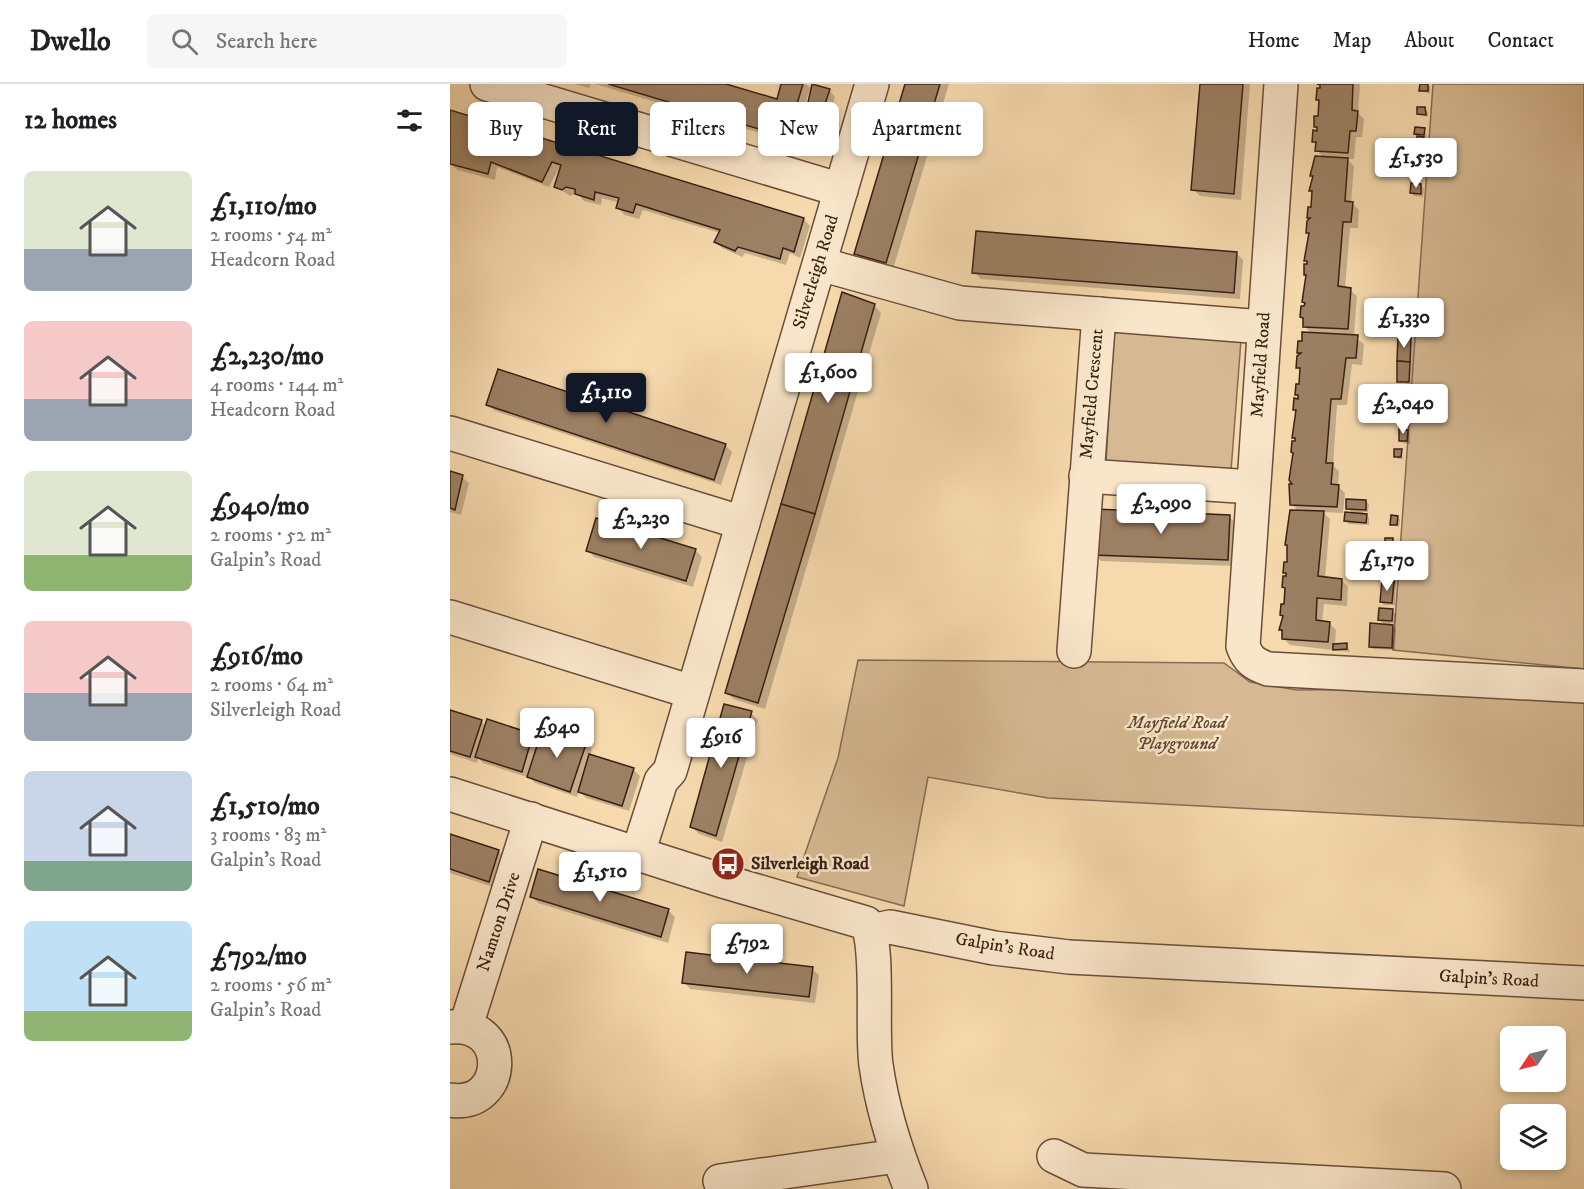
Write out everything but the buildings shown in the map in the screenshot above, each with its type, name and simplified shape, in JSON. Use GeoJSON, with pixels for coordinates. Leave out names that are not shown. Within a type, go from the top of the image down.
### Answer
{"type":"FeatureCollection","features":[{"type":"Feature","properties":{"kind":"street"},"geometry":{"type":"LineString","coordinates":[[487,84],[840,190]]}},
{"type":"Feature","properties":{"kind":"street","name":"Silverleigh Road"},"geometry":{"type":"LineString","coordinates":[[646,856],[661,780],[670,771],[743,523],[832,267],[840,190],[872,84]]}},
{"type":"Feature","properties":{"kind":"street","name":"Mayfield Road"},"geometry":{"type":"LineString","coordinates":[[1281,84],[1243,646],[1251,663],[1268,669],[1584,686]]}},
{"type":"Feature","properties":{"kind":"street","name":"Mayfield Crescent"},"geometry":{"type":"LineString","coordinates":[[832,267],[960,303],[1099,314],[1074,651]]}},
{"type":"Feature","properties":{"kind":"street"},"geometry":{"type":"LineString","coordinates":[[1099,314],[1263,327]]}},
{"type":"Feature","properties":{"kind":"street"},"geometry":{"type":"LineString","coordinates":[[450,434],[743,523]]}},
{"type":"Feature","properties":{"kind":"street"},"geometry":{"type":"LineString","coordinates":[[1086,476],[1253,487]]}},
{"type":"Feature","properties":{"kind":"street"},"geometry":{"type":"LineString","coordinates":[[450,617],[692,692]]}},
{"type":"Feature","properties":{"kind":"street"},"geometry":{"type":"LineString","coordinates":[[450,794],[646,856],[858,918],[866,923],[871,931],[876,1065],[897,1156],[911,1189]]}},
{"type":"Feature","properties":{"kind":"street","name":"Namton Drive"},"geometry":{"type":"LineString","coordinates":[[450,1100],[471,1099],[482,1093],[495,1072],[492,1047],[485,1037],[458,1026],[531,819]]}},
{"type":"Feature","properties":{"kind":"street","name":"Galpin's Road"},"geometry":{"type":"LineString","coordinates":[[871,931],[890,927],[994,948],[1069,957],[1584,983]]}},
{"type":"Feature","properties":{"kind":"street"},"geometry":{"type":"LineString","coordinates":[[720,1181],[897,1156]]}},
{"type":"Feature","properties":{"kind":"street"},"geometry":{"type":"LineString","coordinates":[[1073,1172],[1444,1189]]}},
{"type":"Feature","properties":{"kind":"green space"},"geometry":{"type":"Polygon","coordinates":[[[1433,84],[1584,84],[1584,669],[1393,650],[1433,84]]]}},
{"type":"Feature","properties":{"kind":"green space"},"geometry":{"type":"Polygon","coordinates":[[[1116,332],[1241,340],[1231,471],[1106,463],[1113,337],[1116,332]]]}},
{"type":"Feature","properties":{"kind":"green space","name":"Mayfield Road Playground"},"geometry":{"type":"Polygon","coordinates":[[[858,660],[1224,663],[1250,682],[1297,690],[1391,689],[1584,700],[1584,826],[1048,798],[928,777],[904,906],[797,877],[838,758],[858,660]]]}},
{"type":"Feature","properties":{"kind":"place","name":"Silverleigh Road"},"geometry":{"type":"Point","coordinates":[728,864]}}]}
